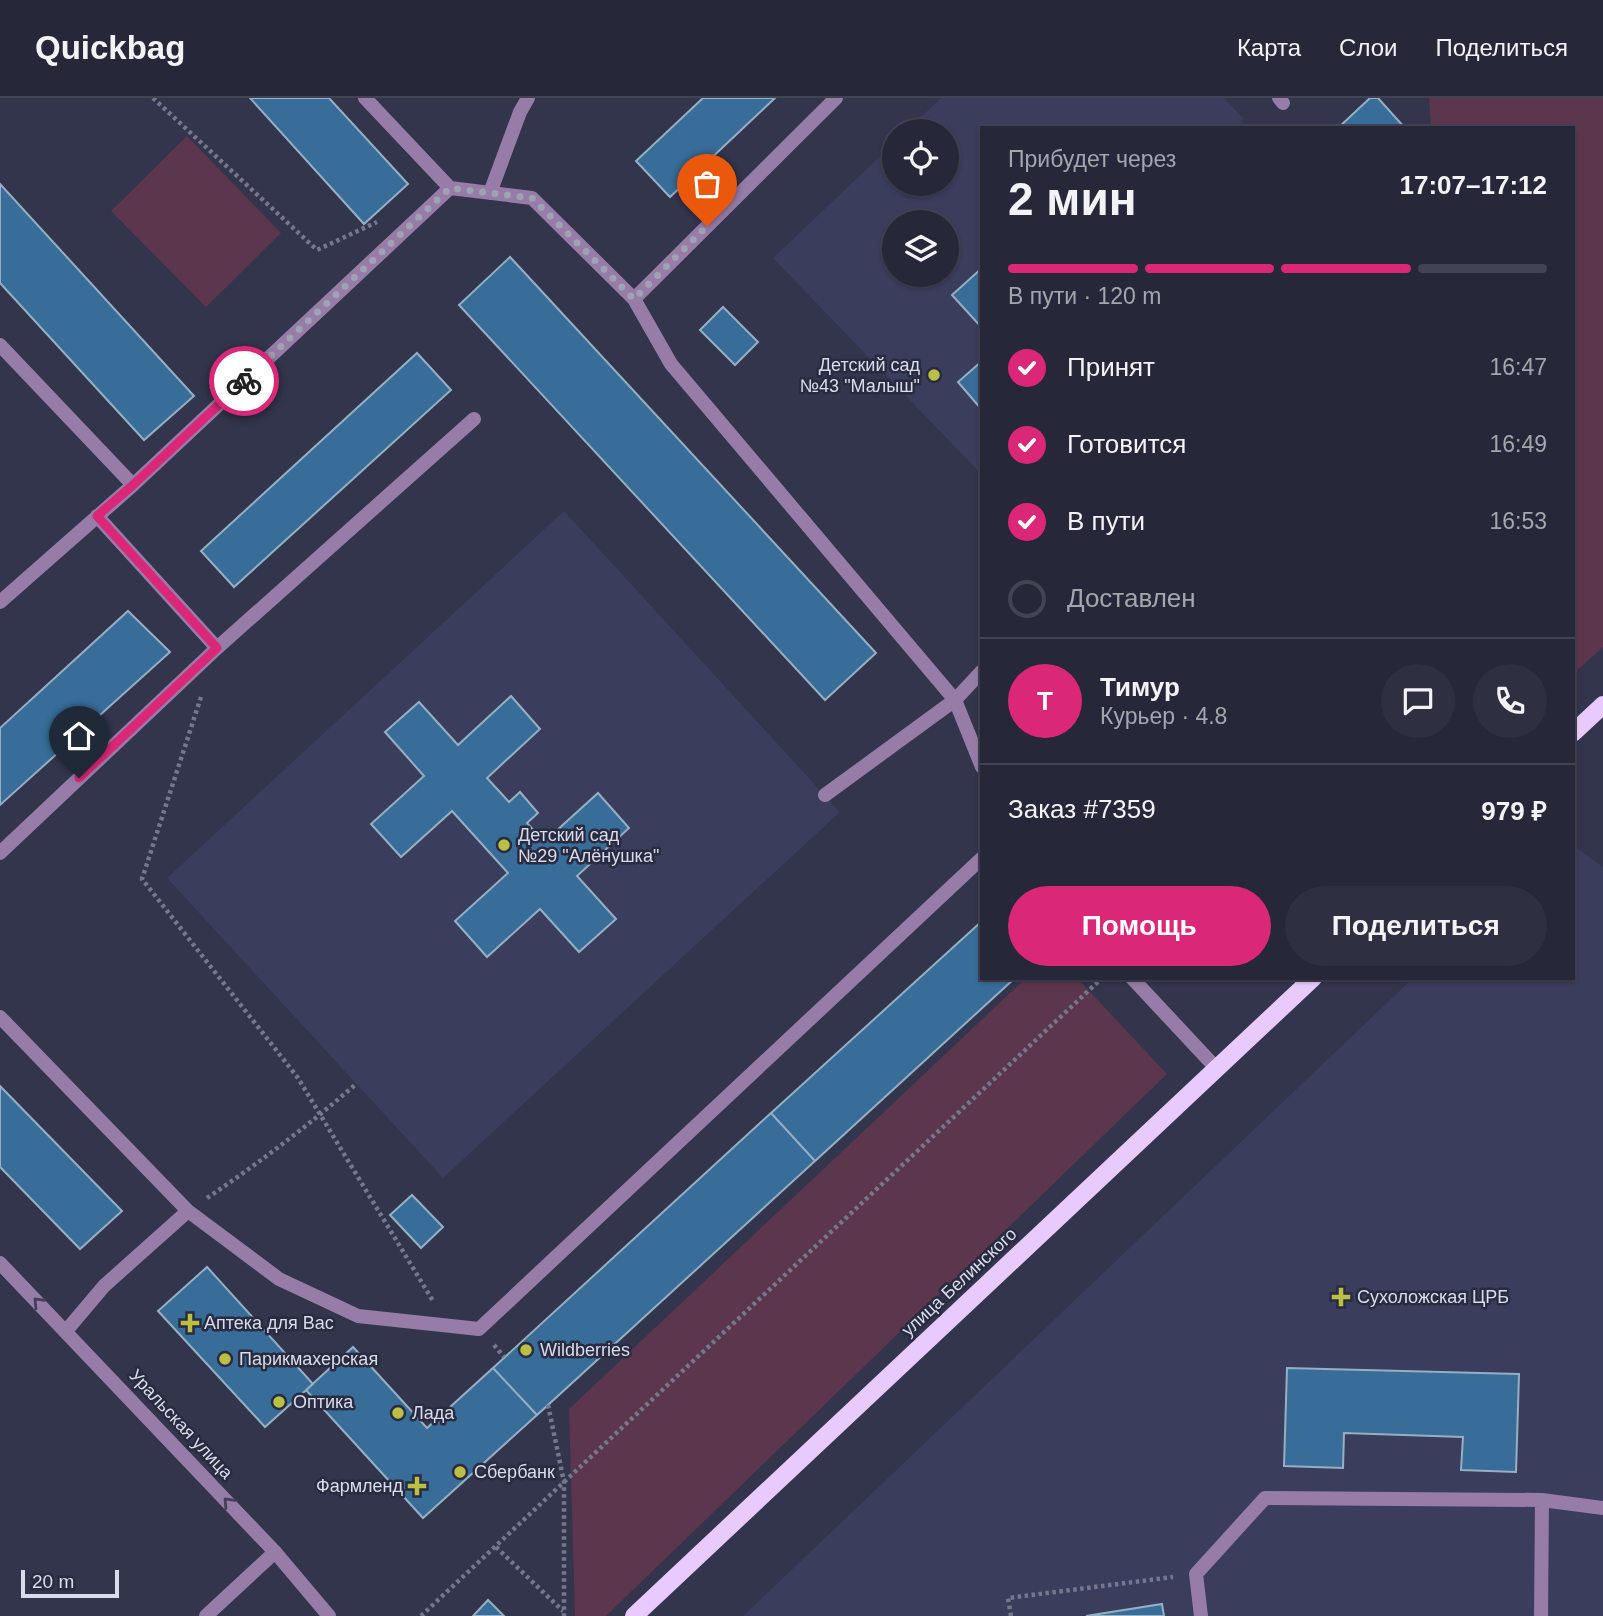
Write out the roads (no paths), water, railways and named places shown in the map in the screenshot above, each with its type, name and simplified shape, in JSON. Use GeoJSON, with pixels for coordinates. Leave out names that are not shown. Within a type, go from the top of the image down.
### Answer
{"type":"FeatureCollection","features":[{"type":"Feature","properties":{"kind":"main road"},"geometry":{"type":"LineString","coordinates":[[1575,731],[1603,705]]}},
{"type":"Feature","properties":{"kind":"main road","name":"улица Белинского"},"geometry":{"type":"LineString","coordinates":[[634,1616],[1311,980]]}},
{"type":"Feature","properties":{"kind":"street"},"geometry":{"type":"LineString","coordinates":[[365,98],[450,188],[532,198],[634,299],[671,364],[955,700],[980,762]]}},
{"type":"Feature","properties":{"kind":"street"},"geometry":{"type":"LineString","coordinates":[[490,193],[520,112],[528,98]]}},
{"type":"Feature","properties":{"kind":"street"},"geometry":{"type":"LineString","coordinates":[[634,299],[836,98]]}},
{"type":"Feature","properties":{"kind":"street"},"geometry":{"type":"LineString","coordinates":[[2,598],[133,485],[450,188]]}},
{"type":"Feature","properties":{"kind":"street"},"geometry":{"type":"LineString","coordinates":[[0,345],[133,485]]}},
{"type":"Feature","properties":{"kind":"street"},"geometry":{"type":"LineString","coordinates":[[0,853],[217,648],[474,419]]}},
{"type":"Feature","properties":{"kind":"street"},"geometry":{"type":"LineString","coordinates":[[97,516],[217,648]]}},
{"type":"Feature","properties":{"kind":"street"},"geometry":{"type":"LineString","coordinates":[[825,795],[955,700],[980,673]]}},
{"type":"Feature","properties":{"kind":"street"},"geometry":{"type":"LineString","coordinates":[[0,1017],[188,1211],[279,1279],[358,1316],[479,1329],[980,860]]}},
{"type":"Feature","properties":{"kind":"street"},"geometry":{"type":"LineString","coordinates":[[1134,980],[1217,1069]]}},
{"type":"Feature","properties":{"kind":"street"},"geometry":{"type":"LineString","coordinates":[[66,1331],[104,1286],[188,1211]]}},
{"type":"Feature","properties":{"kind":"street","name":"Уральская улица"},"geometry":{"type":"LineString","coordinates":[[0,1263],[275,1552],[329,1616]]}},
{"type":"Feature","properties":{"kind":"street"},"geometry":{"type":"LineString","coordinates":[[1201,1616],[1196,1574],[1265,1498],[1542,1500],[1603,1508]]}},
{"type":"Feature","properties":{"kind":"street"},"geometry":{"type":"LineString","coordinates":[[1541,1616],[1542,1500]]}},
{"type":"Feature","properties":{"kind":"street"},"geometry":{"type":"LineString","coordinates":[[206,1616],[275,1552]]}},
{"type":"Feature","properties":{"kind":"place","name":"Детский сад №43 \"Малыш\""},"geometry":{"type":"Point","coordinates":[934,375]}},
{"type":"Feature","properties":{"kind":"place","name":"Детский сад №29 \"Алёнушка\""},"geometry":{"type":"Point","coordinates":[504,845]}},
{"type":"Feature","properties":{"kind":"place","name":"Сухоложская ЦРБ"},"geometry":{"type":"Point","coordinates":[1341,1297]}},
{"type":"Feature","properties":{"kind":"place","name":"Аптека для Вас"},"geometry":{"type":"Point","coordinates":[190,1323]}},
{"type":"Feature","properties":{"kind":"place","name":"Wildberries"},"geometry":{"type":"Point","coordinates":[526,1350]}},
{"type":"Feature","properties":{"kind":"place","name":"Парикмахерская"},"geometry":{"type":"Point","coordinates":[225,1359]}},
{"type":"Feature","properties":{"kind":"place","name":"Оптика"},"geometry":{"type":"Point","coordinates":[279,1402]}},
{"type":"Feature","properties":{"kind":"place","name":"Лада"},"geometry":{"type":"Point","coordinates":[398,1413]}},
{"type":"Feature","properties":{"kind":"place","name":"Сбербанк"},"geometry":{"type":"Point","coordinates":[460,1472]}},
{"type":"Feature","properties":{"kind":"place","name":"Фармленд"},"geometry":{"type":"Point","coordinates":[417,1486]}}]}
